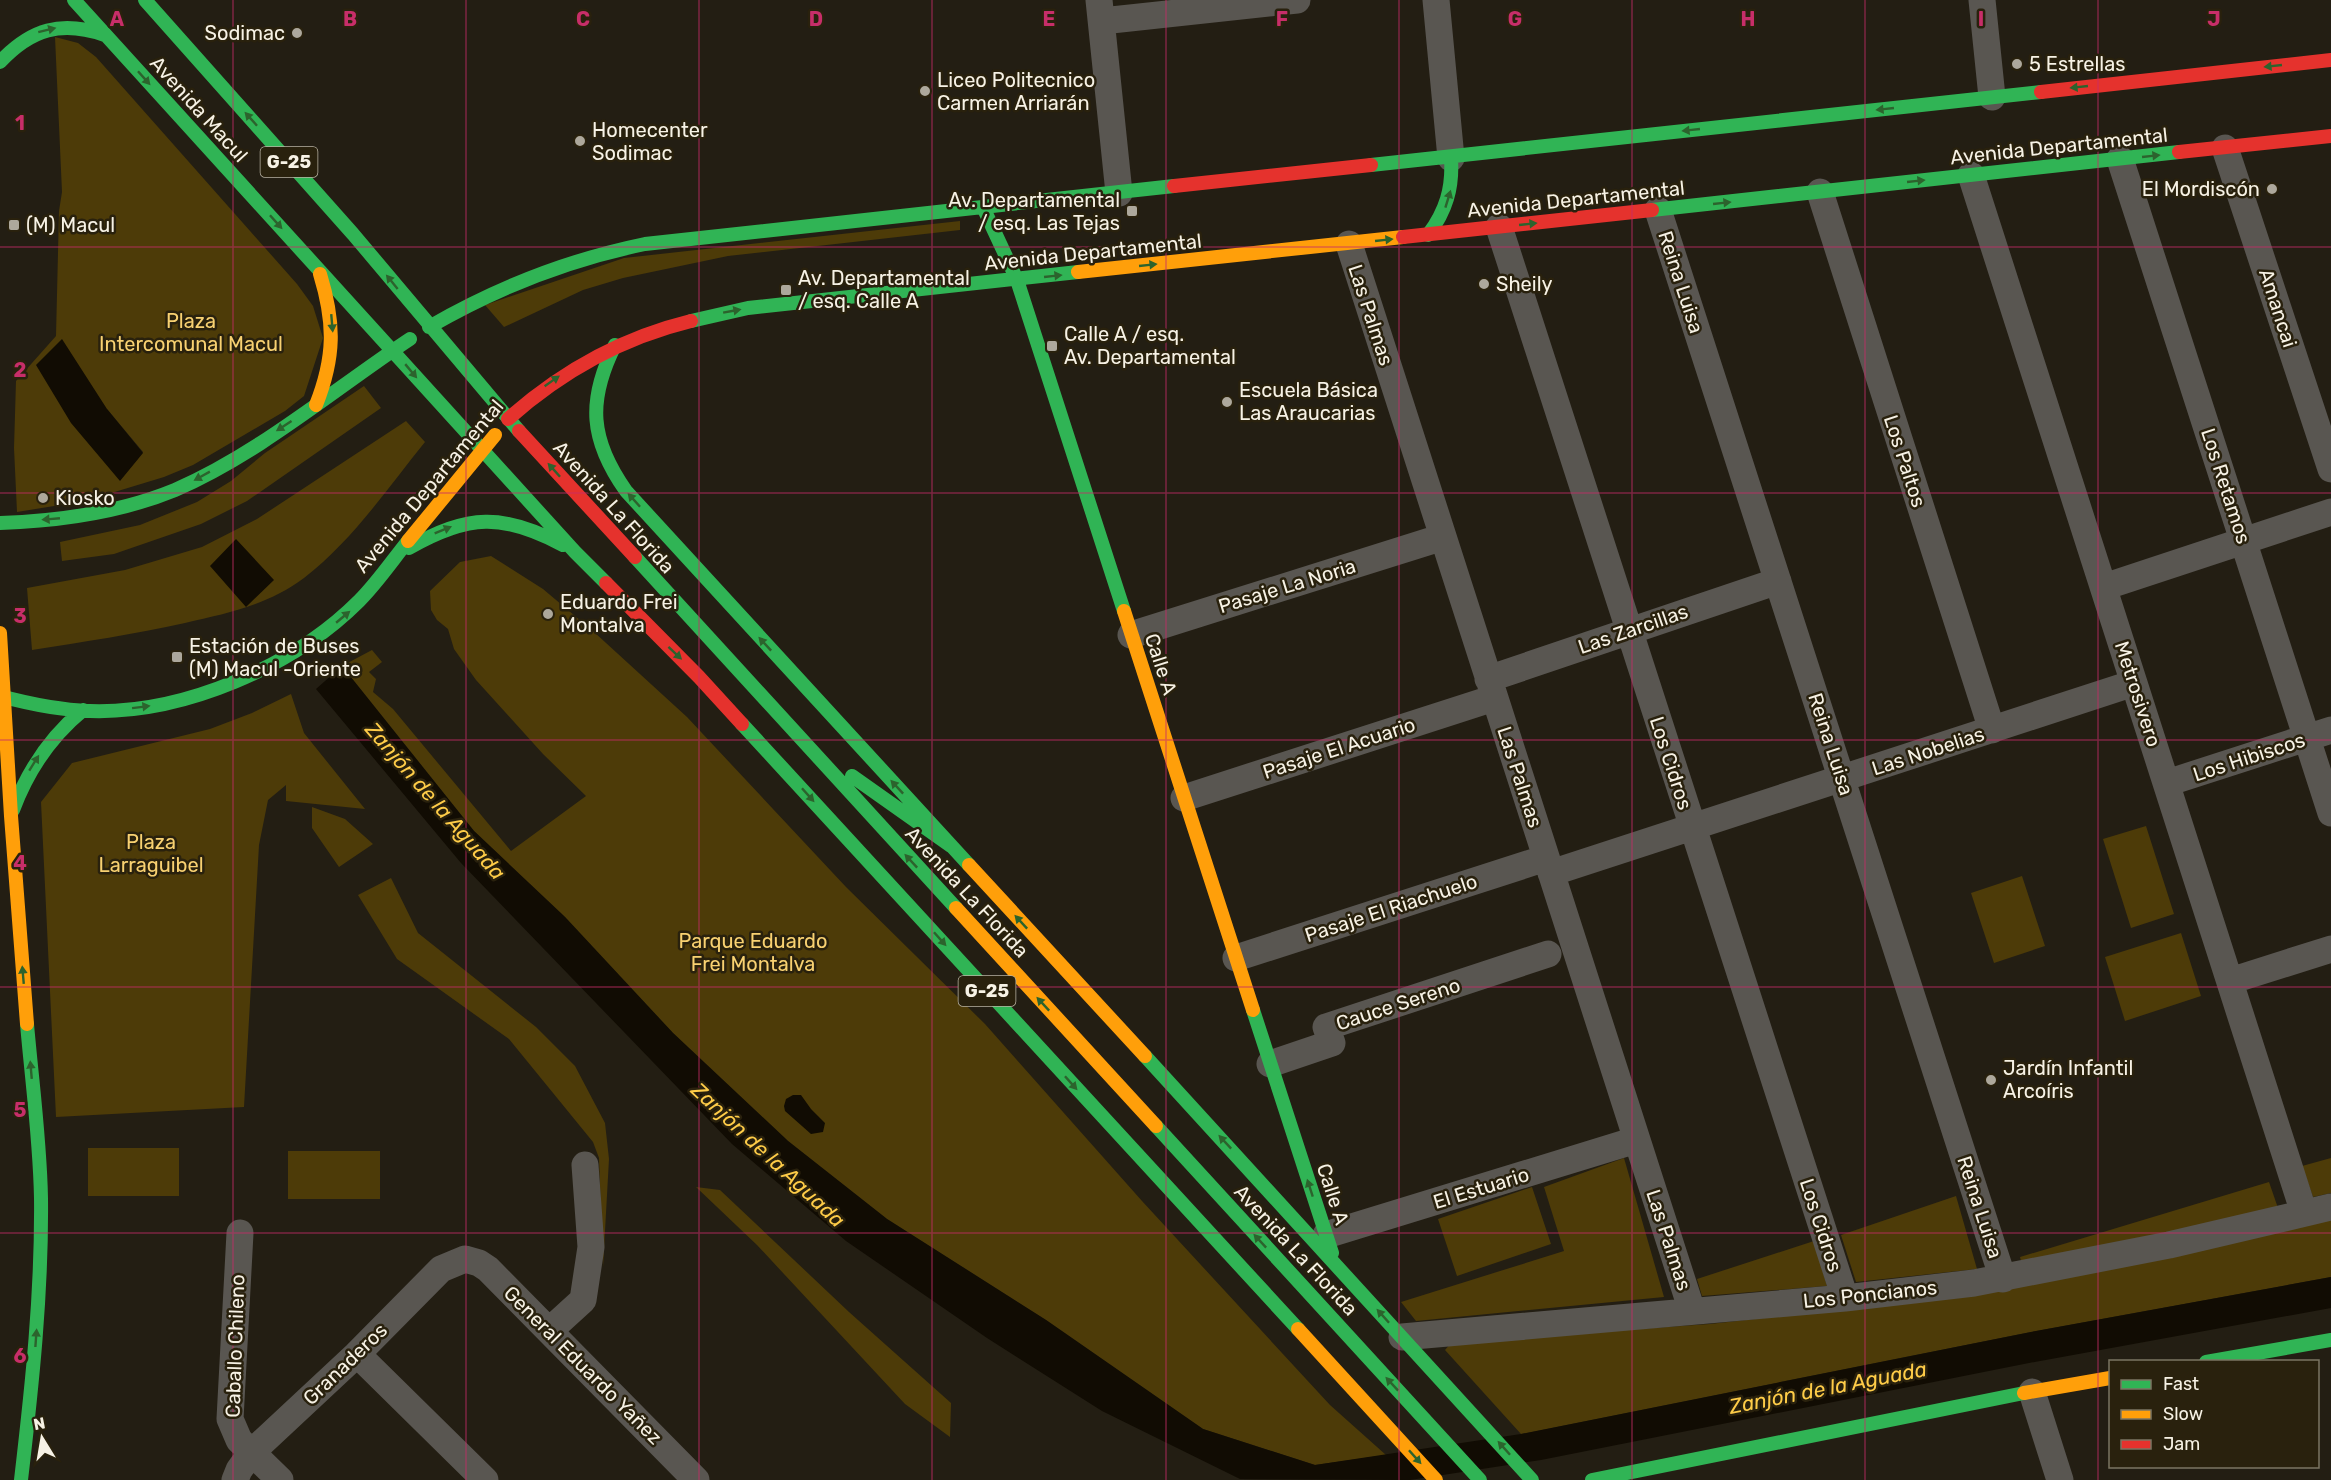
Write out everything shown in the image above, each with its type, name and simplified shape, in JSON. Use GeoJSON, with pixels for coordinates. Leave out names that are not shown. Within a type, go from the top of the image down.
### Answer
{"type":"FeatureCollection","features":[{"type":"Feature","properties":{"kind":"main road","name":"Avenida Macul"},"geometry":{"type":"LineString","coordinates":[[74,0],[393,350]]}},
{"type":"Feature","properties":{"kind":"main road","name":"Avenida Macul"},"geometry":{"type":"LineString","coordinates":[[145,0],[353,234],[429,327]]}},
{"type":"Feature","properties":{"kind":"main road"},"geometry":{"type":"LineString","coordinates":[[0,62],[22,40],[51,28],[78,27],[105,35]]}},
{"type":"Feature","properties":{"kind":"main road"},"geometry":{"type":"LineString","coordinates":[[0,523],[71,517],[149,500],[195,480],[316,405],[429,327],[501,287],[539,271],[609,250],[742,232],[1451,158],[2331,60]]}},
{"type":"Feature","properties":{"kind":"main road","name":"Avenida Departamental"},"geometry":{"type":"LineString","coordinates":[[2,697],[31,705],[83,711],[156,705],[215,690],[247,678],[309,643],[339,620],[372,586],[508,419],[533,395],[567,370],[615,345],[680,322],[748,308],[2120,159],[2330,140]]}},
{"type":"Feature","properties":{"kind":"main road"},"geometry":{"type":"LineString","coordinates":[[1428,235],[1441,217],[1450,195],[1453,170],[1451,158]]}},
{"type":"Feature","properties":{"kind":"main road","name":"Calle A"},"geometry":{"type":"LineString","coordinates":[[983,207],[1017,280],[1335,1263]]}},
{"type":"Feature","properties":{"kind":"main road"},"geometry":{"type":"LineString","coordinates":[[316,405],[329,370],[333,332],[331,312],[317,267]]}},
{"type":"Feature","properties":{"kind":"main road","name":"Avenida La Florida"},"geometry":{"type":"LineString","coordinates":[[429,327],[508,419],[799,739],[1480,1480]]}},
{"type":"Feature","properties":{"kind":"main road","name":"Avenida La Florida"},"geometry":{"type":"LineString","coordinates":[[615,345],[600,377],[595,412],[599,442],[614,476],[1530,1478]]}},
{"type":"Feature","properties":{"kind":"main road","name":"G-25"},"geometry":{"type":"LineString","coordinates":[[393,350],[574,552],[706,684],[1436,1480]]}},
{"type":"Feature","properties":{"kind":"main road"},"geometry":{"type":"LineString","coordinates":[[393,560],[438,532],[474,520],[490,520],[526,529],[574,552]]}},
{"type":"Feature","properties":{"kind":"main road"},"geometry":{"type":"LineString","coordinates":[[0,633],[2,697],[40,1196],[39,1308],[35,1364],[21,1480]]}},
{"type":"Feature","properties":{"kind":"main road"},"geometry":{"type":"LineString","coordinates":[[11,816],[26,776],[37,757],[61,728],[83,711]]}},
{"type":"Feature","properties":{"kind":"main road"},"geometry":{"type":"LineString","coordinates":[[799,739],[951,846]]}},
{"type":"Feature","properties":{"kind":"main road"},"geometry":{"type":"LineString","coordinates":[[1286,1153],[1294,1136]]}},
{"type":"Feature","properties":{"kind":"main road"},"geometry":{"type":"LineString","coordinates":[[1247,1167],[1267,1166]]}},
{"type":"Feature","properties":{"kind":"main road"},"geometry":{"type":"LineString","coordinates":[[2217,1360],[2331,1340]]}},
{"type":"Feature","properties":{"kind":"main road"},"geometry":{"type":"LineString","coordinates":[[1592,1480],[2109,1378]]}},
{"type":"Feature","properties":{"kind":"street"},"geometry":{"type":"LineString","coordinates":[[1119,193],[1100,10],[1297,0]]}},
{"type":"Feature","properties":{"kind":"street"},"geometry":{"type":"LineString","coordinates":[[1439,0],[1451,158]]}},
{"type":"Feature","properties":{"kind":"street"},"geometry":{"type":"LineString","coordinates":[[1983,0],[1992,97]]}},
{"type":"Feature","properties":{"kind":"street","name":"Amancai"},"geometry":{"type":"LineString","coordinates":[[2225,148],[2331,469]]}},
{"type":"Feature","properties":{"kind":"street","name":"Los Retamos"},"geometry":{"type":"LineString","coordinates":[[2120,159],[2244,541],[2319,734],[2331,813]]}},
{"type":"Feature","properties":{"kind":"street","name":"Metrosivero"},"geometry":{"type":"LineString","coordinates":[[1971,175],[2304,1213]]}},
{"type":"Feature","properties":{"kind":"street","name":"Los Paltos"},"geometry":{"type":"LineString","coordinates":[[1820,192],[1992,730]]}},
{"type":"Feature","properties":{"kind":"street","name":"Reina Luisa"},"geometry":{"type":"LineString","coordinates":[[1658,210],[2003,1279]]}},
{"type":"Feature","properties":{"kind":"street","name":"Los Cidros"},"geometry":{"type":"LineString","coordinates":[[1499,227],[1845,1298]]}},
{"type":"Feature","properties":{"kind":"street","name":"Las Palmas"},"geometry":{"type":"LineString","coordinates":[[1349,244],[1692,1311]]}},
{"type":"Feature","properties":{"kind":"street"},"geometry":{"type":"LineString","coordinates":[[2104,587],[2331,512]]}},
{"type":"Feature","properties":{"kind":"street","name":"Pasaje La Noria"},"geometry":{"type":"LineString","coordinates":[[1131,635],[1443,537]]}},
{"type":"Feature","properties":{"kind":"street","name":"Las Zarcillas"},"geometry":{"type":"LineString","coordinates":[[1491,688],[1629,630],[1778,581]]}},
{"type":"Feature","properties":{"kind":"street","name":"Las Nobelias"},"geometry":{"type":"LineString","coordinates":[[1548,866],[1692,827],[2134,683]]}},
{"type":"Feature","properties":{"kind":"street","name":"Pasaje El Acuario"},"geometry":{"type":"LineString","coordinates":[[1184,798],[1491,688]]}},
{"type":"Feature","properties":{"kind":"street","name":"Los Hibiscos"},"geometry":{"type":"LineString","coordinates":[[2167,783],[2319,734]]}},
{"type":"Feature","properties":{"kind":"street","name":"Pasaje El Riachuelo"},"geometry":{"type":"LineString","coordinates":[[1236,958],[1548,866]]}},
{"type":"Feature","properties":{"kind":"street"},"geometry":{"type":"LineString","coordinates":[[2230,981],[2331,949]]}},
{"type":"Feature","properties":{"kind":"street","name":"Cauce Sereno"},"geometry":{"type":"LineString","coordinates":[[1267,1055],[1332,1043],[1326,1027],[1548,954]]}},
{"type":"Feature","properties":{"kind":"street","name":"El Estuario"},"geometry":{"type":"LineString","coordinates":[[1326,1235],[1636,1140]]}},
{"type":"Feature","properties":{"kind":"street"},"geometry":{"type":"LineString","coordinates":[[549,1331],[583,1299],[591,1247],[585,1165]]}},
{"type":"Feature","properties":{"kind":"street","name":"Los Poncianos"},"geometry":{"type":"LineString","coordinates":[[1402,1337],[1845,1298],[2003,1279],[2169,1245],[2331,1207]]}},
{"type":"Feature","properties":{"kind":"street","name":"Caballo Chileno"},"geometry":{"type":"LineString","coordinates":[[240,1233],[230,1419],[238,1440],[280,1480]]}},
{"type":"Feature","properties":{"kind":"street","name":"General Eduardo Yañez"},"geometry":{"type":"LineString","coordinates":[[465,1259],[488,1269],[696,1480]]}},
{"type":"Feature","properties":{"kind":"street","name":"Granaderos"},"geometry":{"type":"LineString","coordinates":[[235,1480],[252,1452],[357,1354],[441,1269],[465,1259]]}},
{"type":"Feature","properties":{"kind":"street"},"geometry":{"type":"LineString","coordinates":[[357,1354],[485,1480]]}},
{"type":"Feature","properties":{"kind":"street"},"geometry":{"type":"LineString","coordinates":[[2032,1392],[2060,1480]]}},
{"type":"Feature","properties":{"kind":"green space","name":"Plaza Intercomunal Macul"},"geometry":{"type":"Polygon","coordinates":[[[55,37],[78,43],[96,57],[297,284],[313,306],[323,338],[304,396],[285,411],[193,465],[164,477],[85,501],[17,512],[14,448],[16,381],[56,336],[59,211],[62,192],[55,37]],[[107,409],[120,480],[143,452],[107,409]]]}},
{"type":"Feature","properties":{"kind":"green space"},"geometry":{"type":"Polygon","coordinates":[[[960,221],[960,230],[728,256],[623,278],[583,290],[504,327],[485,305],[624,258],[960,221]]]}},
{"type":"Feature","properties":{"kind":"green space"},"geometry":{"type":"Polygon","coordinates":[[[364,386],[381,408],[247,501],[201,524],[114,554],[62,561],[60,542],[140,525],[197,502],[231,481],[265,453],[364,386]]]}},
{"type":"Feature","properties":{"kind":"green space"},"geometry":{"type":"Polygon","coordinates":[[[406,421],[425,442],[338,548],[304,578],[290,587],[247,607],[217,616],[109,638],[32,650],[27,588],[125,570],[202,547],[257,519],[406,421]]]}},
{"type":"Feature","properties":{"kind":"green space","name":"Parque Eduardo Frei Montalva"},"geometry":{"type":"Polygon","coordinates":[[[491,556],[543,589],[687,717],[846,887],[985,1024],[1142,1201],[1330,1405],[1386,1455],[1315,1465],[1203,1429],[1046,1320],[887,1219],[788,1141],[673,1033],[565,917],[474,831],[342,666],[372,650],[382,662],[369,672],[376,679],[373,692],[393,709],[511,851],[586,796],[543,754],[476,680],[454,649],[448,629],[437,620],[431,610],[430,591],[460,562],[491,556]]]}},
{"type":"Feature","properties":{"kind":"green space","name":"Plaza Larraguibel"},"geometry":{"type":"Polygon","coordinates":[[[291,694],[304,733],[365,809],[286,801],[286,785],[268,800],[259,845],[244,1107],[56,1117],[41,802],[72,763],[210,729],[252,713],[291,694]]]}},
{"type":"Feature","properties":{"kind":"green space"},"geometry":{"type":"Polygon","coordinates":[[[312,807],[345,819],[373,844],[339,867],[312,828],[312,807]]]}},
{"type":"Feature","properties":{"kind":"green space"},"geometry":{"type":"Polygon","coordinates":[[[2146,826],[2174,914],[2131,928],[2103,839],[2146,826]]]}},
{"type":"Feature","properties":{"kind":"green space"},"geometry":{"type":"Polygon","coordinates":[[[2022,876],[2045,946],[1994,963],[1971,893],[2022,876]]]}},
{"type":"Feature","properties":{"kind":"green space"},"geometry":{"type":"Polygon","coordinates":[[[391,878],[418,933],[536,1027],[575,1066],[605,1123],[609,1159],[603,1267],[599,1158],[593,1142],[509,1039],[397,959],[358,895],[391,878]]]}},
{"type":"Feature","properties":{"kind":"green space"},"geometry":{"type":"Polygon","coordinates":[[[2181,933],[2201,996],[2125,1021],[2105,957],[2181,933]]]}},
{"type":"Feature","properties":{"kind":"green space"},"geometry":{"type":"Polygon","coordinates":[[[88,1148],[179,1148],[179,1196],[88,1196],[88,1148]]]}},
{"type":"Feature","properties":{"kind":"green space"},"geometry":{"type":"Polygon","coordinates":[[[288,1151],[380,1151],[380,1199],[288,1199],[288,1151]]]}},
{"type":"Feature","properties":{"kind":"green space"},"geometry":{"type":"Polygon","coordinates":[[[1624,1158],[1664,1297],[1416,1321],[1401,1302],[1564,1251],[1544,1187],[1624,1158]]]}},
{"type":"Feature","properties":{"kind":"green space"},"geometry":{"type":"Polygon","coordinates":[[[2331,1158],[2331,1193],[2313,1197],[2302,1166],[2331,1158]]]}},
{"type":"Feature","properties":{"kind":"green space"},"geometry":{"type":"Polygon","coordinates":[[[2269,1182],[2278,1208],[2022,1265],[2020,1257],[2269,1182]]]}},
{"type":"Feature","properties":{"kind":"green space"},"geometry":{"type":"Polygon","coordinates":[[[696,1187],[720,1190],[849,1312],[951,1403],[950,1437],[905,1404],[757,1245],[696,1187]]]}},
{"type":"Feature","properties":{"kind":"green space"},"geometry":{"type":"Polygon","coordinates":[[[1532,1187],[1551,1244],[1457,1276],[1438,1219],[1532,1187]]]}},
{"type":"Feature","properties":{"kind":"green space"},"geometry":{"type":"Polygon","coordinates":[[[1956,1196],[1977,1269],[1856,1282],[1841,1235],[1956,1196]]]}},
{"type":"Feature","properties":{"kind":"green space"},"geometry":{"type":"Polygon","coordinates":[[[2331,1217],[2331,1277],[2031,1332],[1521,1434],[1445,1350],[1452,1342],[1710,1324],[1976,1295],[2331,1217]]]}},
{"type":"Feature","properties":{"kind":"green space"},"geometry":{"type":"Polygon","coordinates":[[[1814,1241],[1827,1286],[1702,1296],[1697,1279],[1814,1241]]]}},
{"type":"Feature","properties":{"kind":"water"},"geometry":{"type":"Polygon","coordinates":[[[62,339],[107,409],[143,453],[120,481],[71,423],[36,365],[62,339]]]}},
{"type":"Feature","properties":{"kind":"water"},"geometry":{"type":"Polygon","coordinates":[[[236,539],[274,580],[246,607],[210,566],[236,539]]]}},
{"type":"Feature","properties":{"kind":"water","name":"Zanjón de la Aguada"},"geometry":{"type":"Polygon","coordinates":[[[342,666],[474,831],[565,917],[673,1033],[788,1141],[887,1219],[1046,1320],[1203,1429],[1315,1465],[1521,1434],[2031,1332],[2331,1277],[2331,1308],[2029,1363],[1541,1460],[1410,1480],[1240,1479],[1102,1411],[987,1338],[846,1241],[732,1144],[461,863],[316,689],[342,666]]]}},
{"type":"Feature","properties":{"kind":"water"},"geometry":{"type":"Polygon","coordinates":[[[793,1095],[801,1095],[825,1123],[823,1132],[811,1134],[785,1111],[786,1099],[793,1095]]]}},
{"type":"Feature","properties":{"kind":"traffic: fast"},"geometry":{"type":"LineString","coordinates":[[74,0],[575,552],[606,583]]}},
{"type":"Feature","properties":{"kind":"traffic: fast"},"geometry":{"type":"LineString","coordinates":[[145,0],[353,234],[519,431]]}},
{"type":"Feature","properties":{"kind":"traffic: fast"},"geometry":{"type":"LineString","coordinates":[[0,62],[23,42],[48,31],[74,28],[105,35]]}},
{"type":"Feature","properties":{"kind":"traffic: fast"},"geometry":{"type":"LineString","coordinates":[[1371,165],[2041,92]]}},
{"type":"Feature","properties":{"kind":"traffic: fast"},"geometry":{"type":"LineString","coordinates":[[1652,210],[2179,152]]}},
{"type":"Feature","properties":{"kind":"traffic: fast"},"geometry":{"type":"LineString","coordinates":[[1428,235],[1447,199],[1451,179],[1451,158]]}},
{"type":"Feature","properties":{"kind":"traffic: fast"},"geometry":{"type":"LineString","coordinates":[[429,327],[481,299],[534,276],[588,258],[645,244],[1174,186]]}},
{"type":"Feature","properties":{"kind":"traffic: fast"},"geometry":{"type":"LineString","coordinates":[[983,207],[1017,280],[1124,611]]}},
{"type":"Feature","properties":{"kind":"traffic: fast"},"geometry":{"type":"LineString","coordinates":[[691,321],[748,308],[1078,272]]}},
{"type":"Feature","properties":{"kind":"traffic: fast"},"geometry":{"type":"LineString","coordinates":[[0,523],[45,520],[111,510],[175,490],[237,458],[410,339]]}},
{"type":"Feature","properties":{"kind":"traffic: fast"},"geometry":{"type":"LineString","coordinates":[[615,345],[600,384],[596,420],[605,455],[626,491],[969,865]]}},
{"type":"Feature","properties":{"kind":"traffic: fast"},"geometry":{"type":"LineString","coordinates":[[409,548],[450,529],[486,522],[522,527],[563,545]]}},
{"type":"Feature","properties":{"kind":"traffic: fast"},"geometry":{"type":"LineString","coordinates":[[0,696],[67,709],[126,710],[199,695],[235,682],[269,666],[332,625],[366,594],[408,541]]}},
{"type":"Feature","properties":{"kind":"traffic: fast"},"geometry":{"type":"LineString","coordinates":[[635,557],[956,908]]}},
{"type":"Feature","properties":{"kind":"traffic: fast"},"geometry":{"type":"LineString","coordinates":[[13,810],[41,755],[60,731],[83,710]]}},
{"type":"Feature","properties":{"kind":"traffic: fast"},"geometry":{"type":"LineString","coordinates":[[742,724],[1298,1329]]}},
{"type":"Feature","properties":{"kind":"traffic: fast"},"geometry":{"type":"LineString","coordinates":[[852,776],[951,846]]}},
{"type":"Feature","properties":{"kind":"traffic: fast"},"geometry":{"type":"LineString","coordinates":[[1253,1010],[1332,1253]]}},
{"type":"Feature","properties":{"kind":"traffic: fast"},"geometry":{"type":"LineString","coordinates":[[21,1480],[36,1339],[41,1234],[39,1154],[27,1024]]}},
{"type":"Feature","properties":{"kind":"traffic: fast"},"geometry":{"type":"LineString","coordinates":[[1145,1056],[1532,1480]]}},
{"type":"Feature","properties":{"kind":"traffic: fast"},"geometry":{"type":"LineString","coordinates":[[1156,1126],[1480,1480]]}},
{"type":"Feature","properties":{"kind":"traffic: fast"},"geometry":{"type":"LineString","coordinates":[[2217,1360],[2331,1340]]}},
{"type":"Feature","properties":{"kind":"traffic: fast"},"geometry":{"type":"LineString","coordinates":[[1592,1480],[2024,1393]]}},
{"type":"Feature","properties":{"kind":"traffic: slow"},"geometry":{"type":"LineString","coordinates":[[1078,272],[1403,237]]}},
{"type":"Feature","properties":{"kind":"traffic: slow"},"geometry":{"type":"LineString","coordinates":[[316,405],[327,371],[331,340],[328,308],[320,274]]}},
{"type":"Feature","properties":{"kind":"traffic: slow"},"geometry":{"type":"LineString","coordinates":[[408,541],[495,435]]}},
{"type":"Feature","properties":{"kind":"traffic: slow"},"geometry":{"type":"LineString","coordinates":[[1124,611],[1253,1010]]}},
{"type":"Feature","properties":{"kind":"traffic: slow"},"geometry":{"type":"LineString","coordinates":[[0,633],[27,1024]]}},
{"type":"Feature","properties":{"kind":"traffic: slow"},"geometry":{"type":"LineString","coordinates":[[969,865],[1145,1056]]}},
{"type":"Feature","properties":{"kind":"traffic: slow"},"geometry":{"type":"LineString","coordinates":[[956,908],[1156,1126]]}},
{"type":"Feature","properties":{"kind":"traffic: slow"},"geometry":{"type":"LineString","coordinates":[[1298,1329],[1436,1480]]}},
{"type":"Feature","properties":{"kind":"traffic: slow"},"geometry":{"type":"LineString","coordinates":[[2024,1393],[2109,1378]]}},
{"type":"Feature","properties":{"kind":"traffic: jam"},"geometry":{"type":"LineString","coordinates":[[2041,92],[2331,60]]}},
{"type":"Feature","properties":{"kind":"traffic: jam"},"geometry":{"type":"LineString","coordinates":[[2179,152],[2331,136]]}},
{"type":"Feature","properties":{"kind":"traffic: jam"},"geometry":{"type":"LineString","coordinates":[[1174,186],[1371,165]]}},
{"type":"Feature","properties":{"kind":"traffic: jam"},"geometry":{"type":"LineString","coordinates":[[1403,237],[1652,210]]}},
{"type":"Feature","properties":{"kind":"traffic: jam"},"geometry":{"type":"LineString","coordinates":[[508,419],[571,371],[594,358],[640,337],[691,321]]}},
{"type":"Feature","properties":{"kind":"traffic: jam"},"geometry":{"type":"LineString","coordinates":[[519,431],[635,557]]}},
{"type":"Feature","properties":{"kind":"traffic: jam"},"geometry":{"type":"LineString","coordinates":[[606,583],[742,724]]}},
{"type":"Feature","properties":{"kind":"place","name":"Sodimac"},"geometry":{"type":"Point","coordinates":[297,33]}},
{"type":"Feature","properties":{"kind":"place","name":"5 Estrellas"},"geometry":{"type":"Point","coordinates":[2017,64]}},
{"type":"Feature","properties":{"kind":"place","name":"Liceo Politecnico Carmen Arriarán"},"geometry":{"type":"Point","coordinates":[925,91]}},
{"type":"Feature","properties":{"kind":"place","name":"Homecenter Sodimac"},"geometry":{"type":"Point","coordinates":[580,141]}},
{"type":"Feature","properties":{"kind":"place","name":"El Mordiscón"},"geometry":{"type":"Point","coordinates":[2272,189]}},
{"type":"Feature","properties":{"kind":"place","name":"Av. Departamental / esq. Las Tejas"},"geometry":{"type":"Point","coordinates":[1132,211]}},
{"type":"Feature","properties":{"kind":"place","name":"(M) Macul"},"geometry":{"type":"Point","coordinates":[14,225]}},
{"type":"Feature","properties":{"kind":"place","name":"Sheily"},"geometry":{"type":"Point","coordinates":[1484,284]}},
{"type":"Feature","properties":{"kind":"place","name":"Av. Departamental / esq. Calle A"},"geometry":{"type":"Point","coordinates":[786,290]}},
{"type":"Feature","properties":{"kind":"place","name":"Calle A / esq. Av. Departamental"},"geometry":{"type":"Point","coordinates":[1052,346]}},
{"type":"Feature","properties":{"kind":"place","name":"Escuela Básica Las Araucarias"},"geometry":{"type":"Point","coordinates":[1227,402]}},
{"type":"Feature","properties":{"kind":"place","name":"Kiosko"},"geometry":{"type":"Point","coordinates":[43,498]}},
{"type":"Feature","properties":{"kind":"place","name":"Eduardo Frei Montalva"},"geometry":{"type":"Point","coordinates":[548,614]}},
{"type":"Feature","properties":{"kind":"place","name":"Estación de Buses (M) Macul -Oriente"},"geometry":{"type":"Point","coordinates":[177,657]}},
{"type":"Feature","properties":{"kind":"place","name":"Jardín Infantil Arcoíris"},"geometry":{"type":"Point","coordinates":[1991,1080]}}]}
